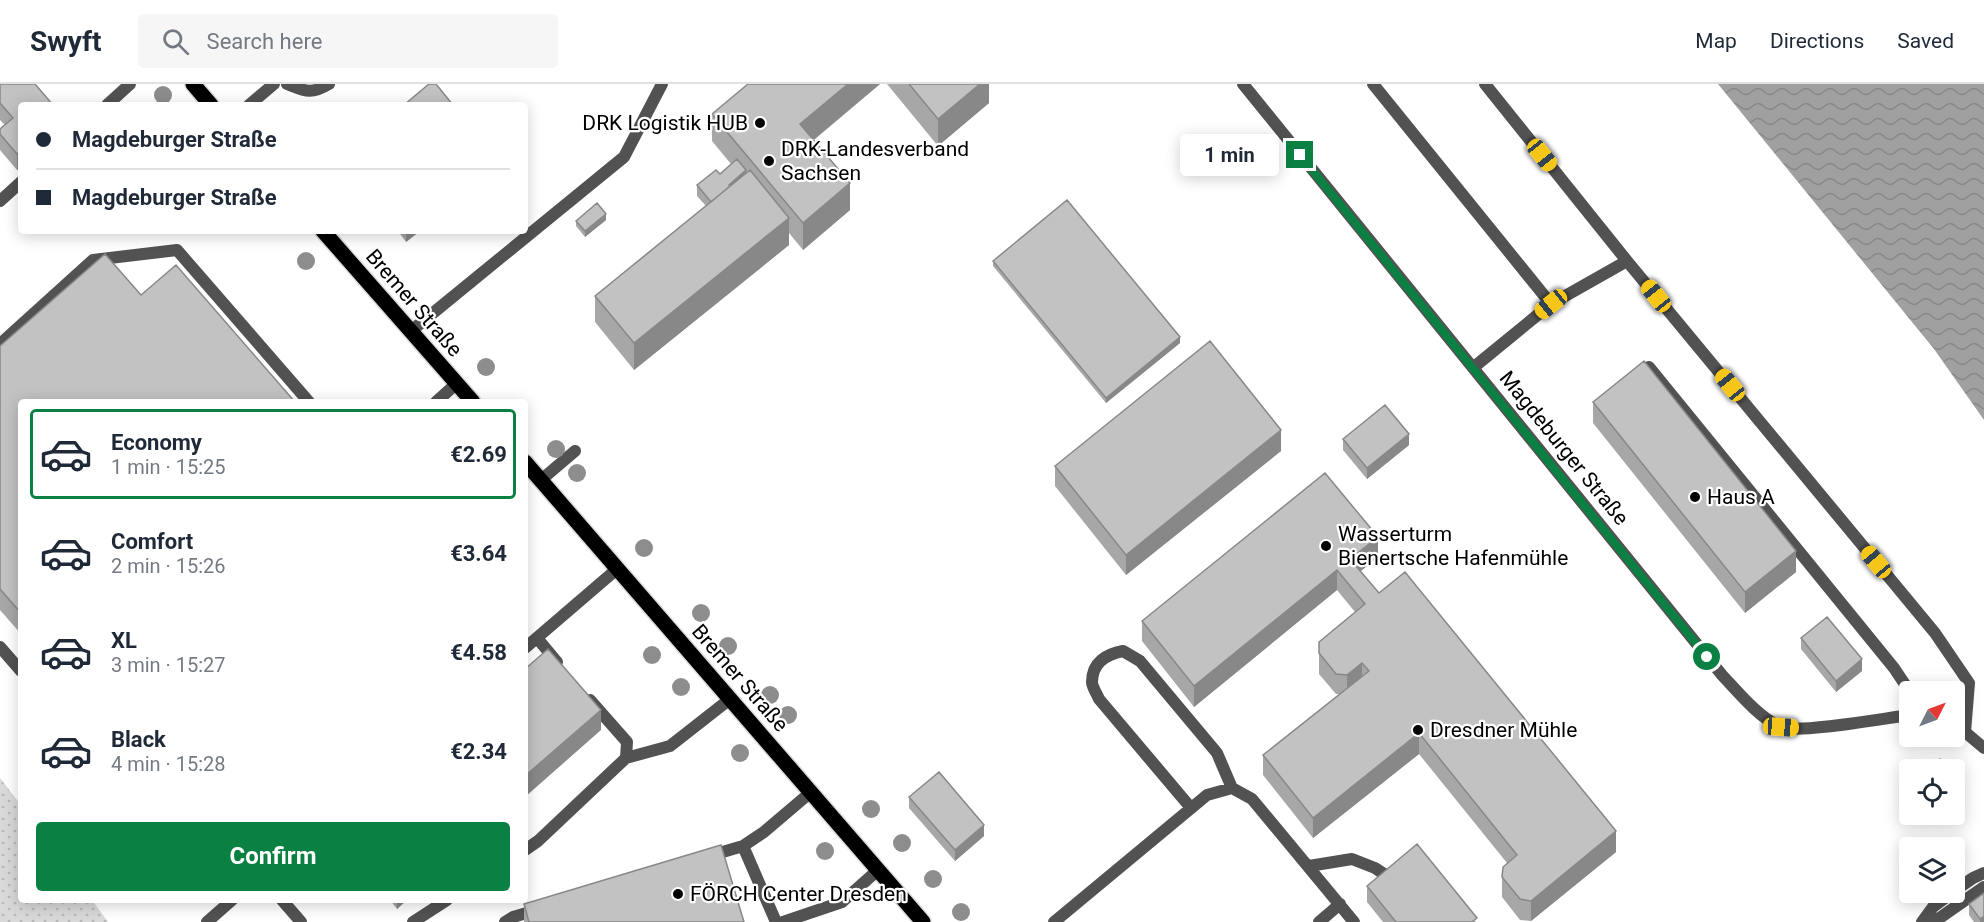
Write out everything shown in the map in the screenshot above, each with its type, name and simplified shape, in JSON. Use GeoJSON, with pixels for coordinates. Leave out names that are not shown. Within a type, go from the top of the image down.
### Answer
{"type":"FeatureCollection","features":[{"type":"Feature","properties":{"kind":"main road"},"geometry":{"type":"LineString","coordinates":[[193,84],[209,102]]}},
{"type":"Feature","properties":{"kind":"main road","name":"Bremer Straße"},"geometry":{"type":"LineString","coordinates":[[326,234],[470,399]]}},
{"type":"Feature","properties":{"kind":"main road","name":"Bremer Straße"},"geometry":{"type":"LineString","coordinates":[[528,465],[923,922]]}},
{"type":"Feature","properties":{"kind":"street"},"geometry":{"type":"LineString","coordinates":[[110,102],[130,84]]}},
{"type":"Feature","properties":{"kind":"street"},"geometry":{"type":"LineString","coordinates":[[253,102],[274,84]]}},
{"type":"Feature","properties":{"kind":"street"},"geometry":{"type":"LineString","coordinates":[[287,84],[306,92],[318,91],[329,84]]}},
{"type":"Feature","properties":{"kind":"street","name":"Magdeburger Straße"},"geometry":{"type":"LineString","coordinates":[[1243,84],[1722,675],[1756,711],[1781,727],[1802,729],[1899,716]]}},
{"type":"Feature","properties":{"kind":"street"},"geometry":{"type":"LineString","coordinates":[[1373,84],[1551,304]]}},
{"type":"Feature","properties":{"kind":"street"},"geometry":{"type":"LineString","coordinates":[[1485,84],[1627,261],[1935,633],[1969,683],[1965,703]]}},
{"type":"Feature","properties":{"kind":"street"},"geometry":{"type":"LineString","coordinates":[[411,331],[624,156],[660,85]]}},
{"type":"Feature","properties":{"kind":"street"},"geometry":{"type":"LineString","coordinates":[[0,201],[18,185]]}},
{"type":"Feature","properties":{"kind":"street"},"geometry":{"type":"LineString","coordinates":[[0,344],[93,260],[177,250],[306,399]]}},
{"type":"Feature","properties":{"kind":"street"},"geometry":{"type":"LineString","coordinates":[[1474,367],[1551,304],[1627,261]]}},
{"type":"Feature","properties":{"kind":"street"},"geometry":{"type":"LineString","coordinates":[[1649,367],[1903,681]]}},
{"type":"Feature","properties":{"kind":"street"},"geometry":{"type":"LineString","coordinates":[[439,399],[457,383]]}},
{"type":"Feature","properties":{"kind":"street"},"geometry":{"type":"LineString","coordinates":[[541,480],[575,451]]}},
{"type":"Feature","properties":{"kind":"street"},"geometry":{"type":"LineString","coordinates":[[528,646],[617,569]]}},
{"type":"Feature","properties":{"kind":"street"},"geometry":{"type":"LineString","coordinates":[[537,638],[567,672]]}},
{"type":"Feature","properties":{"kind":"street"},"geometry":{"type":"LineString","coordinates":[[0,646],[18,667]]}},
{"type":"Feature","properties":{"kind":"street"},"geometry":{"type":"LineString","coordinates":[[1191,808],[1099,699],[1091,683],[1096,666],[1108,654],[1123,651],[1140,661],[1217,753],[1232,788],[1252,800],[1354,922]]}},
{"type":"Feature","properties":{"kind":"street"},"geometry":{"type":"LineString","coordinates":[[582,690],[627,742],[627,758]]}},
{"type":"Feature","properties":{"kind":"street"},"geometry":{"type":"LineString","coordinates":[[528,848],[627,758],[670,746],[730,699]]}},
{"type":"Feature","properties":{"kind":"street"},"geometry":{"type":"LineString","coordinates":[[1965,733],[1984,748]]}},
{"type":"Feature","properties":{"kind":"street"},"geometry":{"type":"LineString","coordinates":[[1054,922],[1207,795],[1232,788]]}},
{"type":"Feature","properties":{"kind":"street"},"geometry":{"type":"LineString","coordinates":[[699,859],[743,846],[764,832],[811,792]]}},
{"type":"Feature","properties":{"kind":"street"},"geometry":{"type":"LineString","coordinates":[[743,846],[776,922]]}},
{"type":"Feature","properties":{"kind":"street"},"geometry":{"type":"LineString","coordinates":[[1309,866],[1352,860],[1375,868],[1393,880]]}},
{"type":"Feature","properties":{"kind":"street"},"geometry":{"type":"LineString","coordinates":[[783,922],[842,902],[878,870]]}},
{"type":"Feature","properties":{"kind":"street"},"geometry":{"type":"LineString","coordinates":[[1965,884],[1984,873]]}},
{"type":"Feature","properties":{"kind":"street"},"geometry":{"type":"LineString","coordinates":[[1934,922],[1984,887]]}},
{"type":"Feature","properties":{"kind":"street"},"geometry":{"type":"LineString","coordinates":[[207,922],[229,903]]}},
{"type":"Feature","properties":{"kind":"street"},"geometry":{"type":"LineString","coordinates":[[285,903],[302,922]]}},
{"type":"Feature","properties":{"kind":"street"},"geometry":{"type":"LineString","coordinates":[[413,922],[442,903]]}},
{"type":"Feature","properties":{"kind":"street"},"geometry":{"type":"LineString","coordinates":[[1922,922],[1940,903]]}},
{"type":"Feature","properties":{"kind":"street"},"geometry":{"type":"LineString","coordinates":[[1318,922],[1340,904]]}},
{"type":"Feature","properties":{"kind":"street"},"geometry":{"type":"LineString","coordinates":[[505,922],[513,917],[546,907]]}},
{"type":"Feature","properties":{"kind":"shaded area"},"geometry":{"type":"Polygon","coordinates":[[[0,778],[18,801],[18,903],[94,903],[108,922],[0,922],[0,778]]]}},
{"type":"Feature","properties":{"kind":"water"},"geometry":{"type":"Polygon","coordinates":[[[1718,84],[1984,84],[1984,420],[1934,349],[1718,84]]]}},
{"type":"Feature","properties":{"kind":"building"},"geometry":{"type":"Polygon","coordinates":[[[0,84],[35,84],[50,102],[18,102],[17,154],[0,134],[0,129],[13,118],[0,103],[0,84]]]}},
{"type":"Feature","properties":{"kind":"building"},"geometry":{"type":"Polygon","coordinates":[[[429,84],[436,84],[451,102],[408,102],[429,84]]]}},
{"type":"Feature","properties":{"kind":"building","name":"DRK-Landesverband Sachsen"},"geometry":{"type":"Polygon","coordinates":[[[748,84],[848,84],[800,124],[850,183],[803,223],[712,114],[748,84]]]}},
{"type":"Feature","properties":{"kind":"building"},"geometry":{"type":"Polygon","coordinates":[[[909,84],[980,84],[938,119],[909,84]]]}},
{"type":"Feature","properties":{"kind":"building"},"geometry":{"type":"Polygon","coordinates":[[[737,159],[746,170],[711,202],[697,185],[716,170],[720,174],[737,159]]]}},
{"type":"Feature","properties":{"kind":"building"},"geometry":{"type":"Polygon","coordinates":[[[750,170],[789,218],[634,343],[595,296],[750,170]]]}},
{"type":"Feature","properties":{"kind":"building"},"geometry":{"type":"Polygon","coordinates":[[[1067,200],[1180,337],[1106,398],[993,261],[1067,200]]]}},
{"type":"Feature","properties":{"kind":"building"},"geometry":{"type":"Polygon","coordinates":[[[597,203],[606,214],[585,231],[576,221],[597,203]]]}},
{"type":"Feature","properties":{"kind":"building"},"geometry":{"type":"Polygon","coordinates":[[[105,254],[141,295],[176,265],[292,399],[18,399],[18,610],[0,589],[0,346],[105,254]]]}},
{"type":"Feature","properties":{"kind":"building"},"geometry":{"type":"Polygon","coordinates":[[[1210,341],[1281,430],[1126,555],[1055,466],[1210,341]]]}},
{"type":"Feature","properties":{"kind":"building","name":"Haus A"},"geometry":{"type":"Polygon","coordinates":[[[1644,361],[1796,551],[1745,592],[1593,402],[1644,361]]]}},
{"type":"Feature","properties":{"kind":"building"},"geometry":{"type":"Polygon","coordinates":[[[1385,405],[1409,434],[1367,468],[1343,439],[1385,405]]]}},
{"type":"Feature","properties":{"kind":"building","name":"Dresdner Mühle"},"geometry":{"type":"Polygon","coordinates":[[[1325,473],[1378,537],[1350,559],[1379,593],[1405,572],[1616,831],[1531,901],[1520,899],[1502,877],[1503,867],[1517,855],[1419,733],[1313,818],[1263,755],[1369,671],[1362,663],[1347,675],[1336,674],[1319,653],[1319,642],[1365,604],[1337,570],[1194,686],[1142,621],[1325,473]]]}},
{"type":"Feature","properties":{"kind":"building"},"geometry":{"type":"Polygon","coordinates":[[[1827,617],[1862,659],[1836,681],[1801,638],[1827,617]]]}},
{"type":"Feature","properties":{"kind":"building"},"geometry":{"type":"Polygon","coordinates":[[[548,649],[601,710],[528,773],[528,666],[548,649]]]}},
{"type":"Feature","properties":{"kind":"building"},"geometry":{"type":"Polygon","coordinates":[[[939,772],[984,825],[955,850],[909,797],[939,772]]]}},
{"type":"Feature","properties":{"kind":"building"},"geometry":{"type":"Polygon","coordinates":[[[1417,844],[1477,918],[1472,922],[1396,922],[1367,886],[1417,844]]]}},
{"type":"Feature","properties":{"kind":"building"},"geometry":{"type":"Polygon","coordinates":[[[721,845],[744,922],[529,922],[524,904],[721,845]]]}},
{"type":"Feature","properties":{"kind":"building"},"geometry":{"type":"Polygon","coordinates":[[[1984,893],[1984,916],[1980,919],[1969,904],[1984,893]]]}},
{"type":"Feature","properties":{"kind":"place","name":"DRK Logistik HUB"},"geometry":{"type":"Point","coordinates":[760,123]}},
{"type":"Feature","properties":{"kind":"place","name":"DRK-Landesverband Sachsen"},"geometry":{"type":"Point","coordinates":[769,161]}},
{"type":"Feature","properties":{"kind":"place","name":"Haus A"},"geometry":{"type":"Point","coordinates":[1695,497]}},
{"type":"Feature","properties":{"kind":"place","name":"Wasserturm Bienertsche Hafenmühle"},"geometry":{"type":"Point","coordinates":[1326,546]}},
{"type":"Feature","properties":{"kind":"place","name":"Dresdner Mühle"},"geometry":{"type":"Point","coordinates":[1418,730]}},
{"type":"Feature","properties":{"kind":"place","name":"FÖRCH Center Dresden"},"geometry":{"type":"Point","coordinates":[678,894]}},
{"type":"Feature","properties":{"kind":"route"},"geometry":{"type":"LineString","coordinates":[[1300,155],[1707,657]]}}]}
